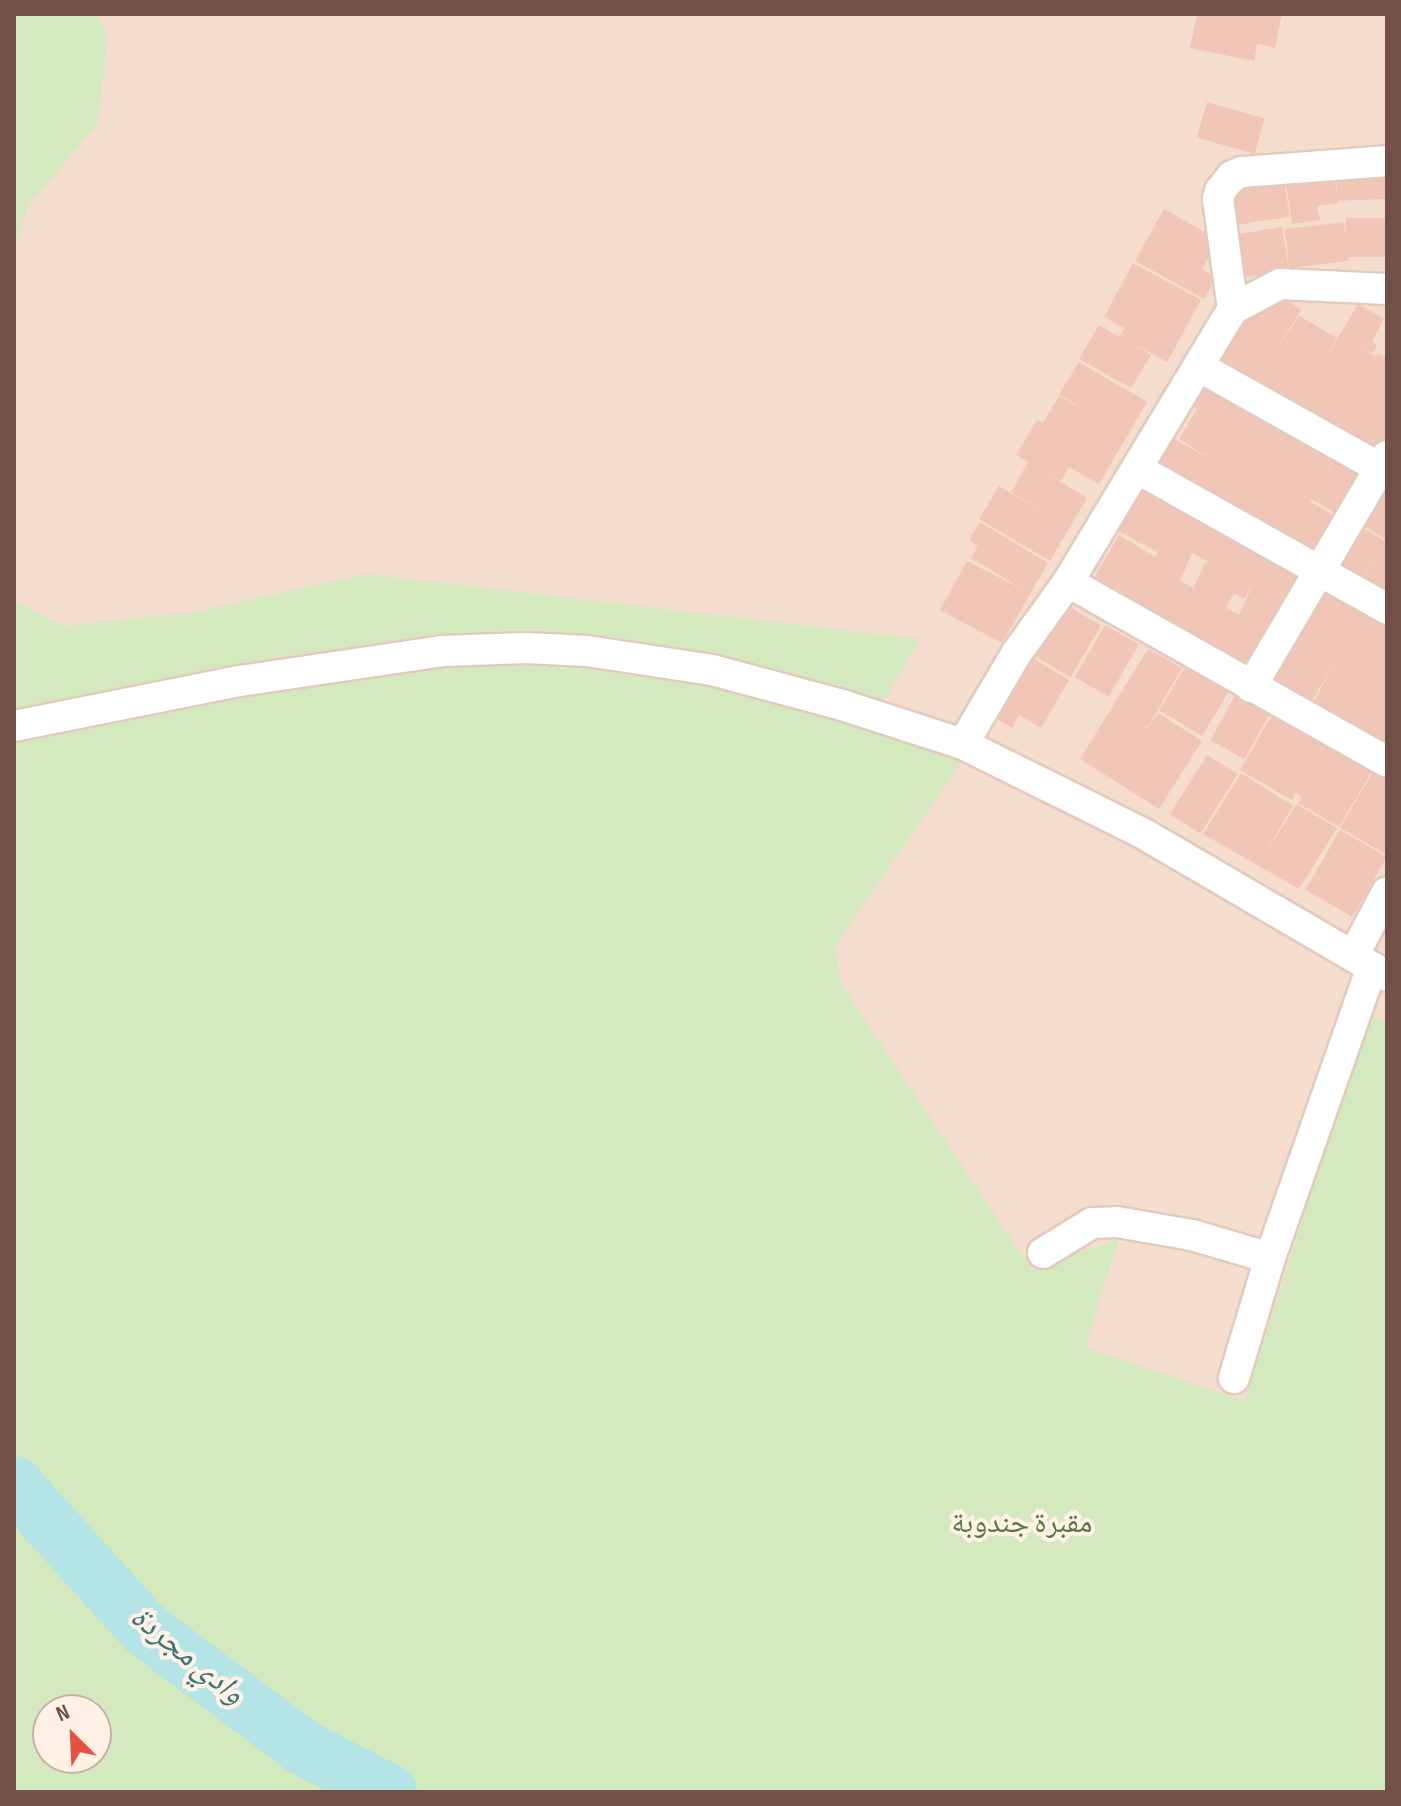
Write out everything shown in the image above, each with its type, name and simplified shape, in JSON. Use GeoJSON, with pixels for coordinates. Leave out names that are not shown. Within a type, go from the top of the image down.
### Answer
{"type":"FeatureCollection","features":[{"type":"Feature","properties":{"kind":"street"},"geometry":{"type":"LineString","coordinates":[[1233,309],[1218,199],[1220,191],[1232,176],[1242,172],[1387,161]]}},
{"type":"Feature","properties":{"kind":"street"},"geometry":{"type":"LineString","coordinates":[[963,744],[1016,654],[1068,582],[1233,309],[1280,284],[1387,289]]}},
{"type":"Feature","properties":{"kind":"street"},"geometry":{"type":"LineString","coordinates":[[1198,366],[1385,466],[1251,687]]}},
{"type":"Feature","properties":{"kind":"street"},"geometry":{"type":"LineString","coordinates":[[1138,469],[1387,609]]}},
{"type":"Feature","properties":{"kind":"street"},"geometry":{"type":"LineString","coordinates":[[1068,582],[1387,762]]}},
{"type":"Feature","properties":{"kind":"street"},"geometry":{"type":"LineString","coordinates":[[23,724],[368,660],[442,651],[526,648],[587,651],[712,670],[824,700],[963,744],[1144,834],[1371,966]]}},
{"type":"Feature","properties":{"kind":"street"},"geometry":{"type":"LineString","coordinates":[[1234,1378],[1270,1258],[1371,966],[1387,892]]}},
{"type":"Feature","properties":{"kind":"street"},"geometry":{"type":"LineString","coordinates":[[1043,1253],[1092,1223],[1117,1222],[1192,1235],[1270,1258]]}},
{"type":"Feature","properties":{"kind":"shaded area"},"geometry":{"type":"Polygon","coordinates":[[[14,14],[1387,14],[1387,1792],[656,1792],[14,1378],[14,14]]]}},
{"type":"Feature","properties":{"kind":"green space"},"geometry":{"type":"Polygon","coordinates":[[[14,14],[96,14],[108,35],[98,123],[27,208],[14,255],[14,14]]]}},
{"type":"Feature","properties":{"kind":"green space","name":"مقبرة جندوبة"},"geometry":{"type":"Polygon","coordinates":[[[367,574],[920,639],[874,719],[966,755],[835,946],[842,985],[1032,1270],[1119,1239],[1085,1347],[1245,1401],[1368,1013],[1387,1023],[1387,1792],[14,1792],[14,599],[62,626],[194,612],[367,574]]]}},
{"type":"Feature","properties":{"kind":"building"},"geometry":{"type":"Polygon","coordinates":[[[1197,14],[1282,14],[1275,48],[1257,44],[1254,61],[1190,48],[1197,14]]]}},
{"type":"Feature","properties":{"kind":"building"},"geometry":{"type":"Polygon","coordinates":[[[1207,102],[1265,119],[1254,154],[1197,138],[1207,102]]]}},
{"type":"Feature","properties":{"kind":"building"},"geometry":{"type":"Polygon","coordinates":[[[1386,163],[1387,199],[1337,201],[1336,165],[1386,163]]]}},
{"type":"Feature","properties":{"kind":"building"},"geometry":{"type":"Polygon","coordinates":[[[1333,169],[1338,203],[1317,206],[1320,220],[1292,224],[1285,176],[1333,169]]]}},
{"type":"Feature","properties":{"kind":"building"},"geometry":{"type":"Polygon","coordinates":[[[1284,180],[1290,217],[1233,225],[1228,189],[1284,180]]]}},
{"type":"Feature","properties":{"kind":"building"},"geometry":{"type":"Polygon","coordinates":[[[1164,209],[1218,239],[1202,269],[1216,277],[1204,299],[1135,261],[1164,209]]]}},
{"type":"Feature","properties":{"kind":"building"},"geometry":{"type":"Polygon","coordinates":[[[1346,218],[1387,218],[1387,257],[1346,257],[1346,218]]]}},
{"type":"Feature","properties":{"kind":"building"},"geometry":{"type":"Polygon","coordinates":[[[1344,222],[1349,261],[1289,268],[1284,229],[1344,222]]]}},
{"type":"Feature","properties":{"kind":"building"},"geometry":{"type":"Polygon","coordinates":[[[1282,227],[1289,270],[1238,279],[1231,235],[1282,227]]]}},
{"type":"Feature","properties":{"kind":"building"},"geometry":{"type":"Polygon","coordinates":[[[1133,263],[1201,300],[1167,362],[1134,344],[1151,355],[1131,388],[1079,359],[1099,325],[1119,337],[1124,328],[1104,317],[1133,263]]]}},
{"type":"Feature","properties":{"kind":"building"},"geometry":{"type":"Polygon","coordinates":[[[1285,298],[1301,310],[1274,354],[1299,316],[1337,338],[1316,375],[1358,304],[1384,319],[1372,342],[1377,345],[1373,353],[1360,347],[1376,356],[1378,353],[1387,358],[1387,451],[1352,447],[1358,436],[1337,424],[1328,438],[1204,364],[1236,311],[1285,298]]]}},
{"type":"Feature","properties":{"kind":"building"},"geometry":{"type":"Polygon","coordinates":[[[1079,362],[1147,402],[1099,484],[1069,467],[1061,481],[1043,471],[1087,498],[1050,561],[979,519],[999,486],[1051,517],[1011,492],[1028,462],[1016,455],[1037,420],[1043,423],[1059,396],[1085,410],[1059,394],[1079,362]]]}},
{"type":"Feature","properties":{"kind":"building"},"geometry":{"type":"Polygon","coordinates":[[[1200,379],[1336,454],[1320,482],[1336,456],[1373,476],[1349,520],[1311,499],[1310,502],[1345,521],[1321,566],[1214,509],[1220,496],[1213,508],[1146,468],[1166,434],[1213,461],[1179,439],[1197,409],[1186,402],[1200,379]]]}},
{"type":"Feature","properties":{"kind":"building"},"geometry":{"type":"Polygon","coordinates":[[[1387,478],[1387,540],[1353,520],[1387,478]]]}},
{"type":"Feature","properties":{"kind":"building"},"geometry":{"type":"Polygon","coordinates":[[[1142,482],[1315,573],[1258,674],[1092,581],[1119,535],[1155,557],[1158,552],[1114,529],[1142,482]],[[1192,553],[1180,581],[1193,588],[1205,563],[1209,562],[1192,553]],[[1253,584],[1244,599],[1234,593],[1226,608],[1239,615],[1253,584]]]}},
{"type":"Feature","properties":{"kind":"building"},"geometry":{"type":"Polygon","coordinates":[[[1352,521],[1387,542],[1387,604],[1358,588],[1378,554],[1357,587],[1325,567],[1352,521]]]}},
{"type":"Feature","properties":{"kind":"building"},"geometry":{"type":"Polygon","coordinates":[[[980,522],[1048,563],[1002,643],[940,610],[967,561],[1024,590],[971,558],[978,546],[969,540],[980,522]]]}},
{"type":"Feature","properties":{"kind":"building"},"geometry":{"type":"Polygon","coordinates":[[[1319,575],[1387,620],[1387,744],[1313,703],[1338,656],[1312,701],[1262,673],[1319,575]]]}},
{"type":"Feature","properties":{"kind":"building"},"geometry":{"type":"Polygon","coordinates":[[[1060,601],[1101,626],[1070,677],[1029,652],[1060,601]]]}},
{"type":"Feature","properties":{"kind":"building"},"geometry":{"type":"Polygon","coordinates":[[[1105,625],[1139,644],[1109,696],[1075,677],[1105,625]]]}},
{"type":"Feature","properties":{"kind":"building"},"geometry":{"type":"Polygon","coordinates":[[[1148,649],[1182,668],[1148,727],[1139,723],[1147,728],[1145,732],[1158,713],[1202,741],[1159,809],[1080,759],[1148,649]]]}},
{"type":"Feature","properties":{"kind":"building"},"geometry":{"type":"Polygon","coordinates":[[[1026,654],[1069,680],[1041,728],[1019,715],[1012,728],[990,715],[1026,654]]]}},
{"type":"Feature","properties":{"kind":"building"},"geometry":{"type":"Polygon","coordinates":[[[1187,664],[1230,690],[1202,736],[1159,710],[1187,664]]]}},
{"type":"Feature","properties":{"kind":"building"},"geometry":{"type":"Polygon","coordinates":[[[1236,694],[1270,713],[1244,759],[1210,740],[1236,694]]]}},
{"type":"Feature","properties":{"kind":"building"},"geometry":{"type":"Polygon","coordinates":[[[1272,715],[1372,771],[1339,827],[1298,803],[1302,797],[1296,793],[1292,800],[1240,770],[1272,715]]]}},
{"type":"Feature","properties":{"kind":"building"},"geometry":{"type":"Polygon","coordinates":[[[1207,755],[1238,774],[1200,833],[1170,814],[1207,755]]]}},
{"type":"Feature","properties":{"kind":"building"},"geometry":{"type":"Polygon","coordinates":[[[1374,770],[1387,777],[1387,855],[1340,828],[1374,770]]]}},
{"type":"Feature","properties":{"kind":"building"},"geometry":{"type":"Polygon","coordinates":[[[1241,773],[1293,806],[1263,857],[1297,804],[1337,828],[1299,889],[1203,834],[1241,773]]]}},
{"type":"Feature","properties":{"kind":"building"},"geometry":{"type":"Polygon","coordinates":[[[1340,830],[1387,857],[1352,917],[1306,890],[1340,830]]]}},
{"type":"Feature","properties":{"kind":"waterway","name":"وادي مجردة"},"geometry":{"type":"LineString","coordinates":[[14,1484],[146,1630],[304,1748],[389,1792]]}}]}
